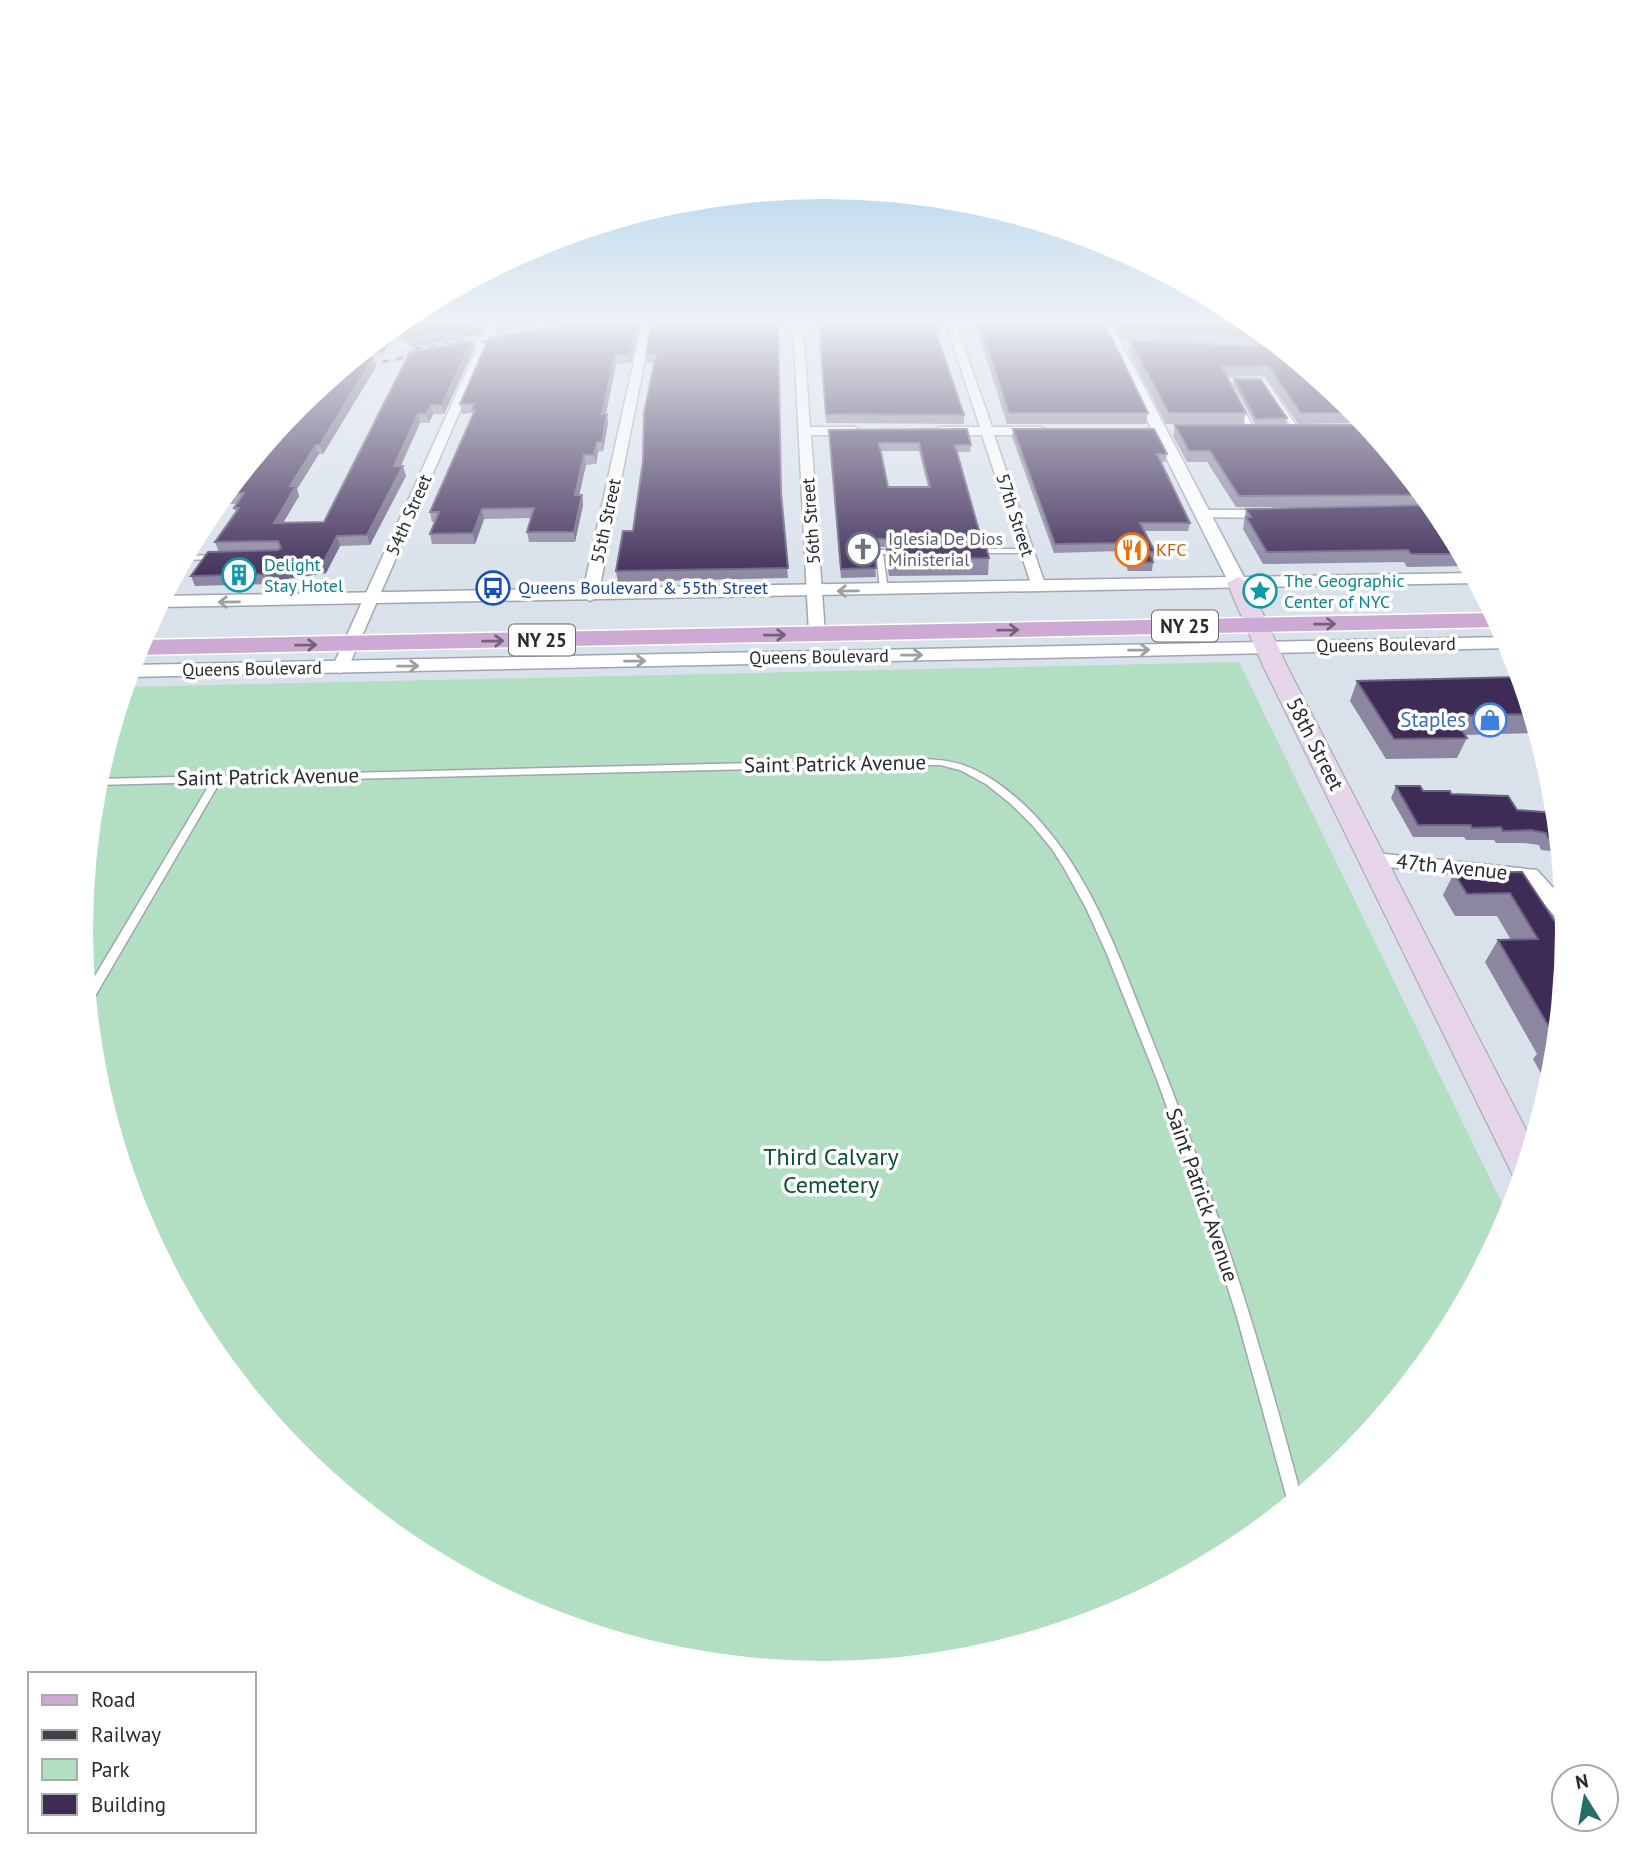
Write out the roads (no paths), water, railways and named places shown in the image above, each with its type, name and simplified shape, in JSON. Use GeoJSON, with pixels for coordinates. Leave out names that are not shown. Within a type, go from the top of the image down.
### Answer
{"type":"FeatureCollection","features":[{"type":"Feature","properties":{"kind":"main road","name":"Queens Boulevard"},"geometry":{"type":"LineString","coordinates":[[1253,615],[1475,599]]}},
{"type":"Feature","properties":{"kind":"main road","name":"Queens Boulevard"},"geometry":{"type":"LineString","coordinates":[[160,625],[816,612],[1486,620]]}},
{"type":"Feature","properties":{"kind":"main road","name":"58th Street"},"geometry":{"type":"LineString","coordinates":[[1253,615],[1520,1153]]}},
{"type":"Feature","properties":{"kind":"main road","name":"Queens Boulevard"},"geometry":{"type":"LineString","coordinates":[[150,646],[361,622]]}},
{"type":"Feature","properties":{"kind":"street","name":"54th Street"},"geometry":{"type":"LineString","coordinates":[[340,668],[454,411]]}},
{"type":"Feature","properties":{"kind":"street","name":"55th Street"},"geometry":{"type":"LineString","coordinates":[[590,596],[629,411]]}},
{"type":"Feature","properties":{"kind":"street","name":"56th Street"},"geometry":{"type":"LineString","coordinates":[[804,411],[816,612]]}},
{"type":"Feature","properties":{"kind":"street","name":"57th Street"},"geometry":{"type":"LineString","coordinates":[[980,411],[1039,587]]}},
{"type":"Feature","properties":{"kind":"street","name":"58th Street"},"geometry":{"type":"LineString","coordinates":[[1159,411],[1253,615]]}},
{"type":"Feature","properties":{"kind":"street"},"geometry":{"type":"LineString","coordinates":[[1144,430],[1169,430]]}},
{"type":"Feature","properties":{"kind":"street"},"geometry":{"type":"LineString","coordinates":[[1257,430],[1302,430]]}},
{"type":"Feature","properties":{"kind":"street"},"geometry":{"type":"LineString","coordinates":[[805,431],[867,431]]}},
{"type":"Feature","properties":{"kind":"street"},"geometry":{"type":"LineString","coordinates":[[932,431],[1053,431]]}},
{"type":"Feature","properties":{"kind":"street"},"geometry":{"type":"LineString","coordinates":[[1205,514],[1290,514]]}},
{"type":"Feature","properties":{"kind":"street","name":"Queens Boulevard"},"geometry":{"type":"LineString","coordinates":[[141,671],[340,668],[1253,615],[1465,580]]}},
{"type":"Feature","properties":{"kind":"street","name":"Queens Boulevard"},"geometry":{"type":"LineString","coordinates":[[170,603],[361,622],[590,596],[816,612],[884,590],[1039,587],[1253,615],[1496,642]]}},
{"type":"Feature","properties":{"kind":"street","name":"47th Avenue"},"geometry":{"type":"LineString","coordinates":[[1375,860],[1530,875],[1554,903]]}},
{"type":"Feature","properties":{"kind":"lane"},"geometry":{"type":"LineString","coordinates":[[1244,411],[1257,430]]}},
{"type":"Feature","properties":{"kind":"lane"},"geometry":{"type":"LineString","coordinates":[[1287,411],[1302,430]]}},
{"type":"Feature","properties":{"kind":"lane"},"geometry":{"type":"LineString","coordinates":[[962,552],[1027,551]]}},
{"type":"Feature","properties":{"kind":"lane"},"geometry":{"type":"LineString","coordinates":[[884,590],[879,552],[907,552]]}},
{"type":"Feature","properties":{"kind":"lane"},"geometry":{"type":"LineString","coordinates":[[195,558],[224,557]]}},
{"type":"Feature","properties":{"kind":"lane","name":"Saint Patrick Avenue"},"geometry":{"type":"LineString","coordinates":[[108,782],[916,762],[954,765],[981,778],[1025,814],[1054,845],[1095,916],[1153,1055],[1209,1210],[1292,1492]]}},
{"type":"Feature","properties":{"kind":"lane"},"geometry":{"type":"LineString","coordinates":[[95,986],[216,779]]}},
{"type":"Feature","properties":{"kind":"place","name":"Iglesia De Dios Ministerial"},"geometry":{"type":"Point","coordinates":[863,549]}},
{"type":"Feature","properties":{"kind":"place","name":"KFC"},"geometry":{"type":"Point","coordinates":[1132,550]}},
{"type":"Feature","properties":{"kind":"place","name":"Delight Stay Hotel"},"geometry":{"type":"Point","coordinates":[239,575]}},
{"type":"Feature","properties":{"kind":"place","name":"Queens Boulevard & 55th Street"},"geometry":{"type":"Point","coordinates":[493,588]}},
{"type":"Feature","properties":{"kind":"place","name":"The Geographic Center of NYC"},"geometry":{"type":"Point","coordinates":[1260,591]}},
{"type":"Feature","properties":{"kind":"place","name":"Staples"},"geometry":{"type":"Point","coordinates":[1490,720]}},
{"type":"Feature","properties":{"kind":"park label","name":"Third Calvary Cemetery"},"geometry":{"type":"Point","coordinates":[831,1171]}}]}
